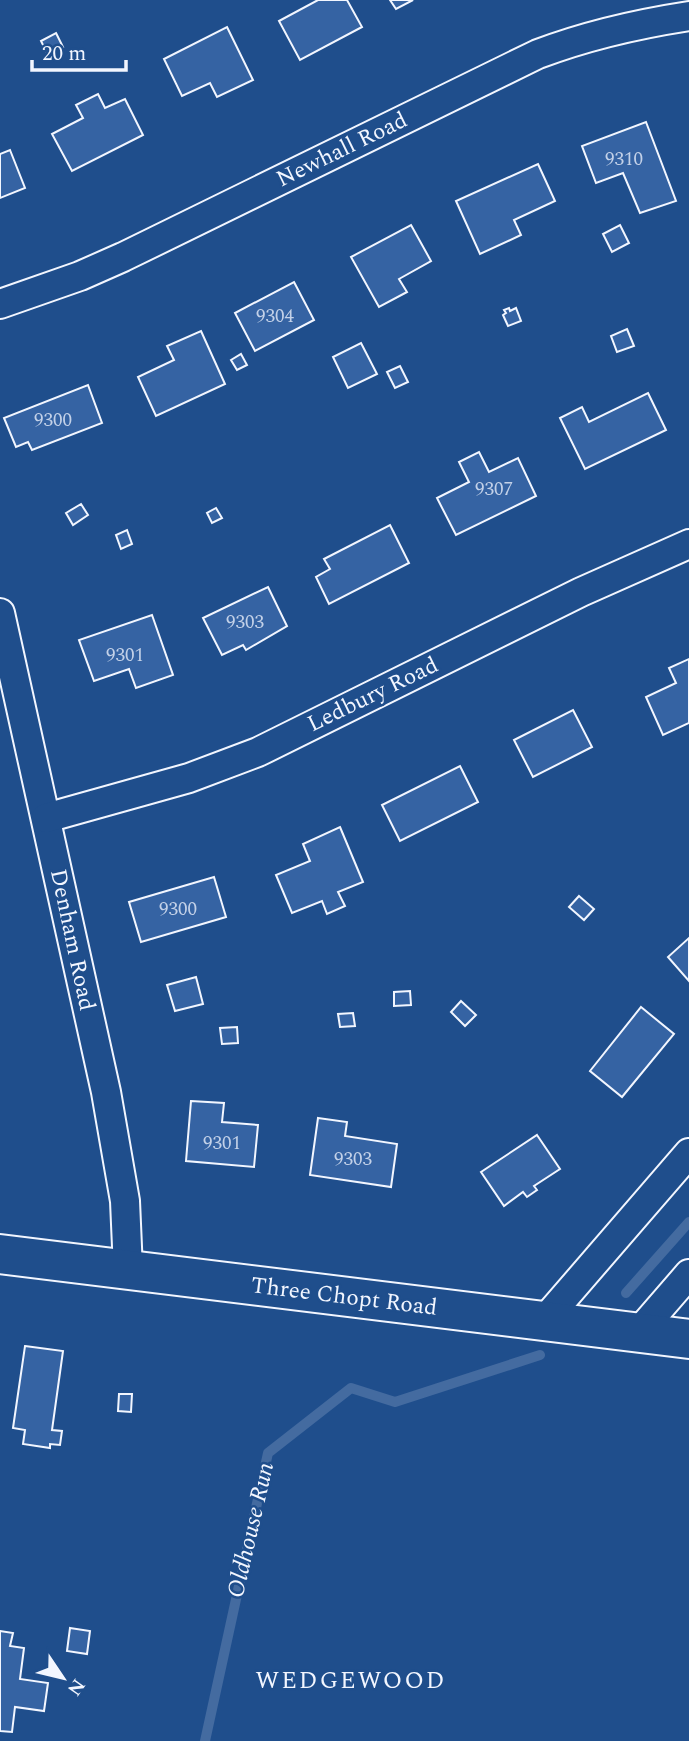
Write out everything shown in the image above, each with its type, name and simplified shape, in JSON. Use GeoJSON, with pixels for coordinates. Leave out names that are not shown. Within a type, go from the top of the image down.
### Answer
{"type":"FeatureCollection","features":[{"type":"Feature","properties":{"kind":"main road","name":"Three Chopt Road"},"geometry":{"type":"LineString","coordinates":[[0,1254],[689,1339]]}},
{"type":"Feature","properties":{"kind":"street","name":"Newhall Road"},"geometry":{"type":"LineString","coordinates":[[0,304],[80,276],[123,257],[538,54],[575,40],[629,25],[689,16]]}},
{"type":"Feature","properties":{"kind":"street","name":"Ledbury Road"},"geometry":{"type":"LineString","coordinates":[[46,818],[189,778],[258,752],[581,592],[689,544]]}},
{"type":"Feature","properties":{"kind":"street","name":"Denham Road"},"geometry":{"type":"LineString","coordinates":[[0,613],[106,1092],[125,1201],[128,1270]]}},
{"type":"Feature","properties":{"kind":"street"},"geometry":{"type":"LineString","coordinates":[[543,1322],[689,1153]]}},
{"type":"Feature","properties":{"kind":"street"},"geometry":{"type":"LineString","coordinates":[[638,1333],[689,1274]]}},
{"type":"Feature","properties":{"kind":"building"},"geometry":{"type":"Polygon","coordinates":[[[318,0],[347,0],[362,27],[300,60],[279,21],[318,0]]]}},
{"type":"Feature","properties":{"kind":"building"},"geometry":{"type":"Polygon","coordinates":[[[390,0],[413,0],[396,9],[390,0]]]}},
{"type":"Feature","properties":{"kind":"building"},"geometry":{"type":"Polygon","coordinates":[[[227,27],[253,80],[217,97],[210,83],[182,96],[164,59],[227,27]]]}},
{"type":"Feature","properties":{"kind":"building"},"geometry":{"type":"Polygon","coordinates":[[[56,33],[63,47],[48,55],[41,41],[56,33]]]}},
{"type":"Feature","properties":{"kind":"building"},"geometry":{"type":"Polygon","coordinates":[[[98,94],[105,108],[125,99],[143,135],[72,171],[52,134],[83,118],[76,105],[98,94]]]}},
{"type":"Feature","properties":{"kind":"building"},"geometry":{"type":"Polygon","coordinates":[[[646,122],[676,201],[640,213],[623,173],[596,183],[582,146],[646,122]]]}},
{"type":"Feature","properties":{"kind":"building"},"geometry":{"type":"Polygon","coordinates":[[[10,150],[25,188],[0,198],[0,154],[10,150]]]}},
{"type":"Feature","properties":{"kind":"building"},"geometry":{"type":"Polygon","coordinates":[[[538,164],[555,201],[514,220],[521,235],[480,254],[456,201],[538,164]]]}},
{"type":"Feature","properties":{"kind":"building"},"geometry":{"type":"Polygon","coordinates":[[[411,225],[431,261],[399,279],[407,292],[379,307],[351,257],[411,225]]]}},
{"type":"Feature","properties":{"kind":"building"},"geometry":{"type":"Polygon","coordinates":[[[620,225],[629,243],[612,252],[603,234],[620,225]]]}},
{"type":"Feature","properties":{"kind":"building"},"geometry":{"type":"Polygon","coordinates":[[[294,282],[314,320],[255,351],[235,313],[294,282]]]}},
{"type":"Feature","properties":{"kind":"building"},"geometry":{"type":"Polygon","coordinates":[[[509,308],[510,311],[516,308],[521,321],[508,326],[503,315],[506,313],[504,310],[509,308]]]}},
{"type":"Feature","properties":{"kind":"building"},"geometry":{"type":"Polygon","coordinates":[[[627,329],[634,346],[617,352],[611,336],[627,329]]]}},
{"type":"Feature","properties":{"kind":"building"},"geometry":{"type":"Polygon","coordinates":[[[201,331],[225,384],[156,416],[138,377],[174,360],[167,346],[201,331]]]}},
{"type":"Feature","properties":{"kind":"building"},"geometry":{"type":"Polygon","coordinates":[[[361,343],[377,374],[348,388],[333,357],[361,343]]]}},
{"type":"Feature","properties":{"kind":"building"},"geometry":{"type":"Polygon","coordinates":[[[241,354],[247,365],[237,370],[231,360],[241,354]]]}},
{"type":"Feature","properties":{"kind":"building"},"geometry":{"type":"Polygon","coordinates":[[[400,366],[408,382],[395,388],[387,372],[400,366]]]}},
{"type":"Feature","properties":{"kind":"building"},"geometry":{"type":"Polygon","coordinates":[[[88,385],[102,423],[32,450],[28,442],[16,447],[4,418],[88,385]]]}},
{"type":"Feature","properties":{"kind":"building"},"geometry":{"type":"Polygon","coordinates":[[[648,393],[666,430],[585,469],[560,418],[582,407],[589,422],[648,393]]]}},
{"type":"Feature","properties":{"kind":"building"},"geometry":{"type":"Polygon","coordinates":[[[479,452],[489,472],[518,458],[536,496],[456,535],[437,498],[469,482],[459,462],[479,452]]]}},
{"type":"Feature","properties":{"kind":"building"},"geometry":{"type":"Polygon","coordinates":[[[81,504],[88,515],[73,525],[66,513],[81,504]]]}},
{"type":"Feature","properties":{"kind":"building"},"geometry":{"type":"Polygon","coordinates":[[[216,508],[222,518],[212,523],[207,513],[216,508]]]}},
{"type":"Feature","properties":{"kind":"building"},"geometry":{"type":"Polygon","coordinates":[[[390,525],[409,563],[329,604],[316,577],[330,569],[324,559],[390,525]]]}},
{"type":"Feature","properties":{"kind":"building"},"geometry":{"type":"Polygon","coordinates":[[[127,530],[132,544],[121,549],[116,535],[127,530]]]}},
{"type":"Feature","properties":{"kind":"building"},"geometry":{"type":"Polygon","coordinates":[[[268,587],[287,626],[246,650],[243,645],[222,655],[203,618],[268,587]]]}},
{"type":"Feature","properties":{"kind":"building"},"geometry":{"type":"Polygon","coordinates":[[[152,615],[173,675],[136,688],[129,669],[94,681],[79,640],[152,615]]]}},
{"type":"Feature","properties":{"kind":"building"},"geometry":{"type":"Polygon","coordinates":[[[689,659],[689,723],[663,735],[646,697],[676,683],[669,668],[689,659]]]}},
{"type":"Feature","properties":{"kind":"building"},"geometry":{"type":"Polygon","coordinates":[[[573,710],[592,747],[533,777],[514,740],[573,710]]]}},
{"type":"Feature","properties":{"kind":"building"},"geometry":{"type":"Polygon","coordinates":[[[460,766],[478,802],[400,841],[382,805],[460,766]]]}},
{"type":"Feature","properties":{"kind":"building"},"geometry":{"type":"Polygon","coordinates":[[[340,827],[363,882],[338,892],[345,906],[327,914],[322,901],[292,913],[276,875],[310,861],[303,844],[340,827]]]}},
{"type":"Feature","properties":{"kind":"building"},"geometry":{"type":"Polygon","coordinates":[[[214,877],[226,917],[141,942],[129,902],[214,877]]]}},
{"type":"Feature","properties":{"kind":"building"},"geometry":{"type":"Polygon","coordinates":[[[579,896],[594,909],[584,920],[569,907],[579,896]]]}},
{"type":"Feature","properties":{"kind":"building"},"geometry":{"type":"Polygon","coordinates":[[[689,938],[689,981],[668,957],[689,938]]]}},
{"type":"Feature","properties":{"kind":"building"},"geometry":{"type":"Polygon","coordinates":[[[196,977],[203,1004],[175,1011],[167,985],[196,977]]]}},
{"type":"Feature","properties":{"kind":"building"},"geometry":{"type":"Polygon","coordinates":[[[410,991],[411,1005],[394,1006],[394,992],[410,991]]]}},
{"type":"Feature","properties":{"kind":"building"},"geometry":{"type":"Polygon","coordinates":[[[461,1001],[476,1015],[465,1026],[451,1012],[461,1001]]]}},
{"type":"Feature","properties":{"kind":"building"},"geometry":{"type":"Polygon","coordinates":[[[641,1007],[674,1034],[622,1097],[590,1071],[641,1007]]]}},
{"type":"Feature","properties":{"kind":"building"},"geometry":{"type":"Polygon","coordinates":[[[353,1013],[355,1026],[340,1027],[338,1014],[353,1013]]]}},
{"type":"Feature","properties":{"kind":"building"},"geometry":{"type":"Polygon","coordinates":[[[237,1027],[238,1043],[222,1044],[220,1028],[237,1027]]]}},
{"type":"Feature","properties":{"kind":"building"},"geometry":{"type":"Polygon","coordinates":[[[191,1101],[224,1103],[222,1122],[258,1125],[254,1167],[186,1161],[191,1101]]]}},
{"type":"Feature","properties":{"kind":"building"},"geometry":{"type":"Polygon","coordinates":[[[318,1118],[347,1122],[345,1136],[397,1144],[391,1187],[310,1175],[318,1118]]]}},
{"type":"Feature","properties":{"kind":"building"},"geometry":{"type":"Polygon","coordinates":[[[537,1135],[560,1169],[534,1186],[537,1190],[527,1197],[523,1192],[504,1206],[481,1172],[537,1135]]]}},
{"type":"Feature","properties":{"kind":"building"},"geometry":{"type":"Polygon","coordinates":[[[25,1346],[63,1351],[52,1430],[62,1431],[60,1445],[50,1444],[50,1448],[23,1444],[25,1430],[13,1428],[25,1346]]]}},
{"type":"Feature","properties":{"kind":"building"},"geometry":{"type":"Polygon","coordinates":[[[119,1394],[132,1394],[131,1412],[118,1411],[119,1394]]]}},
{"type":"Feature","properties":{"kind":"building"},"geometry":{"type":"Polygon","coordinates":[[[70,1628],[90,1631],[87,1654],[67,1651],[70,1628]]]}},
{"type":"Feature","properties":{"kind":"building"},"geometry":{"type":"Polygon","coordinates":[[[0,1631],[13,1633],[10,1646],[24,1648],[20,1679],[48,1683],[44,1711],[15,1707],[12,1732],[0,1731],[0,1631]]]}},
{"type":"Feature","properties":{"kind":"waterway","name":"Oldhouse Run"},"geometry":{"type":"LineString","coordinates":[[626,1293],[689,1222]]}},
{"type":"Feature","properties":{"kind":"waterway","name":"Oldhouse Run"},"geometry":{"type":"LineString","coordinates":[[205,1741],[268,1453],[351,1388],[395,1402],[540,1355]]}},
{"type":"Feature","properties":{"kind":"district","name":"WEDGEWOOD"},"geometry":{"type":"Point","coordinates":[351,1681]}}]}
